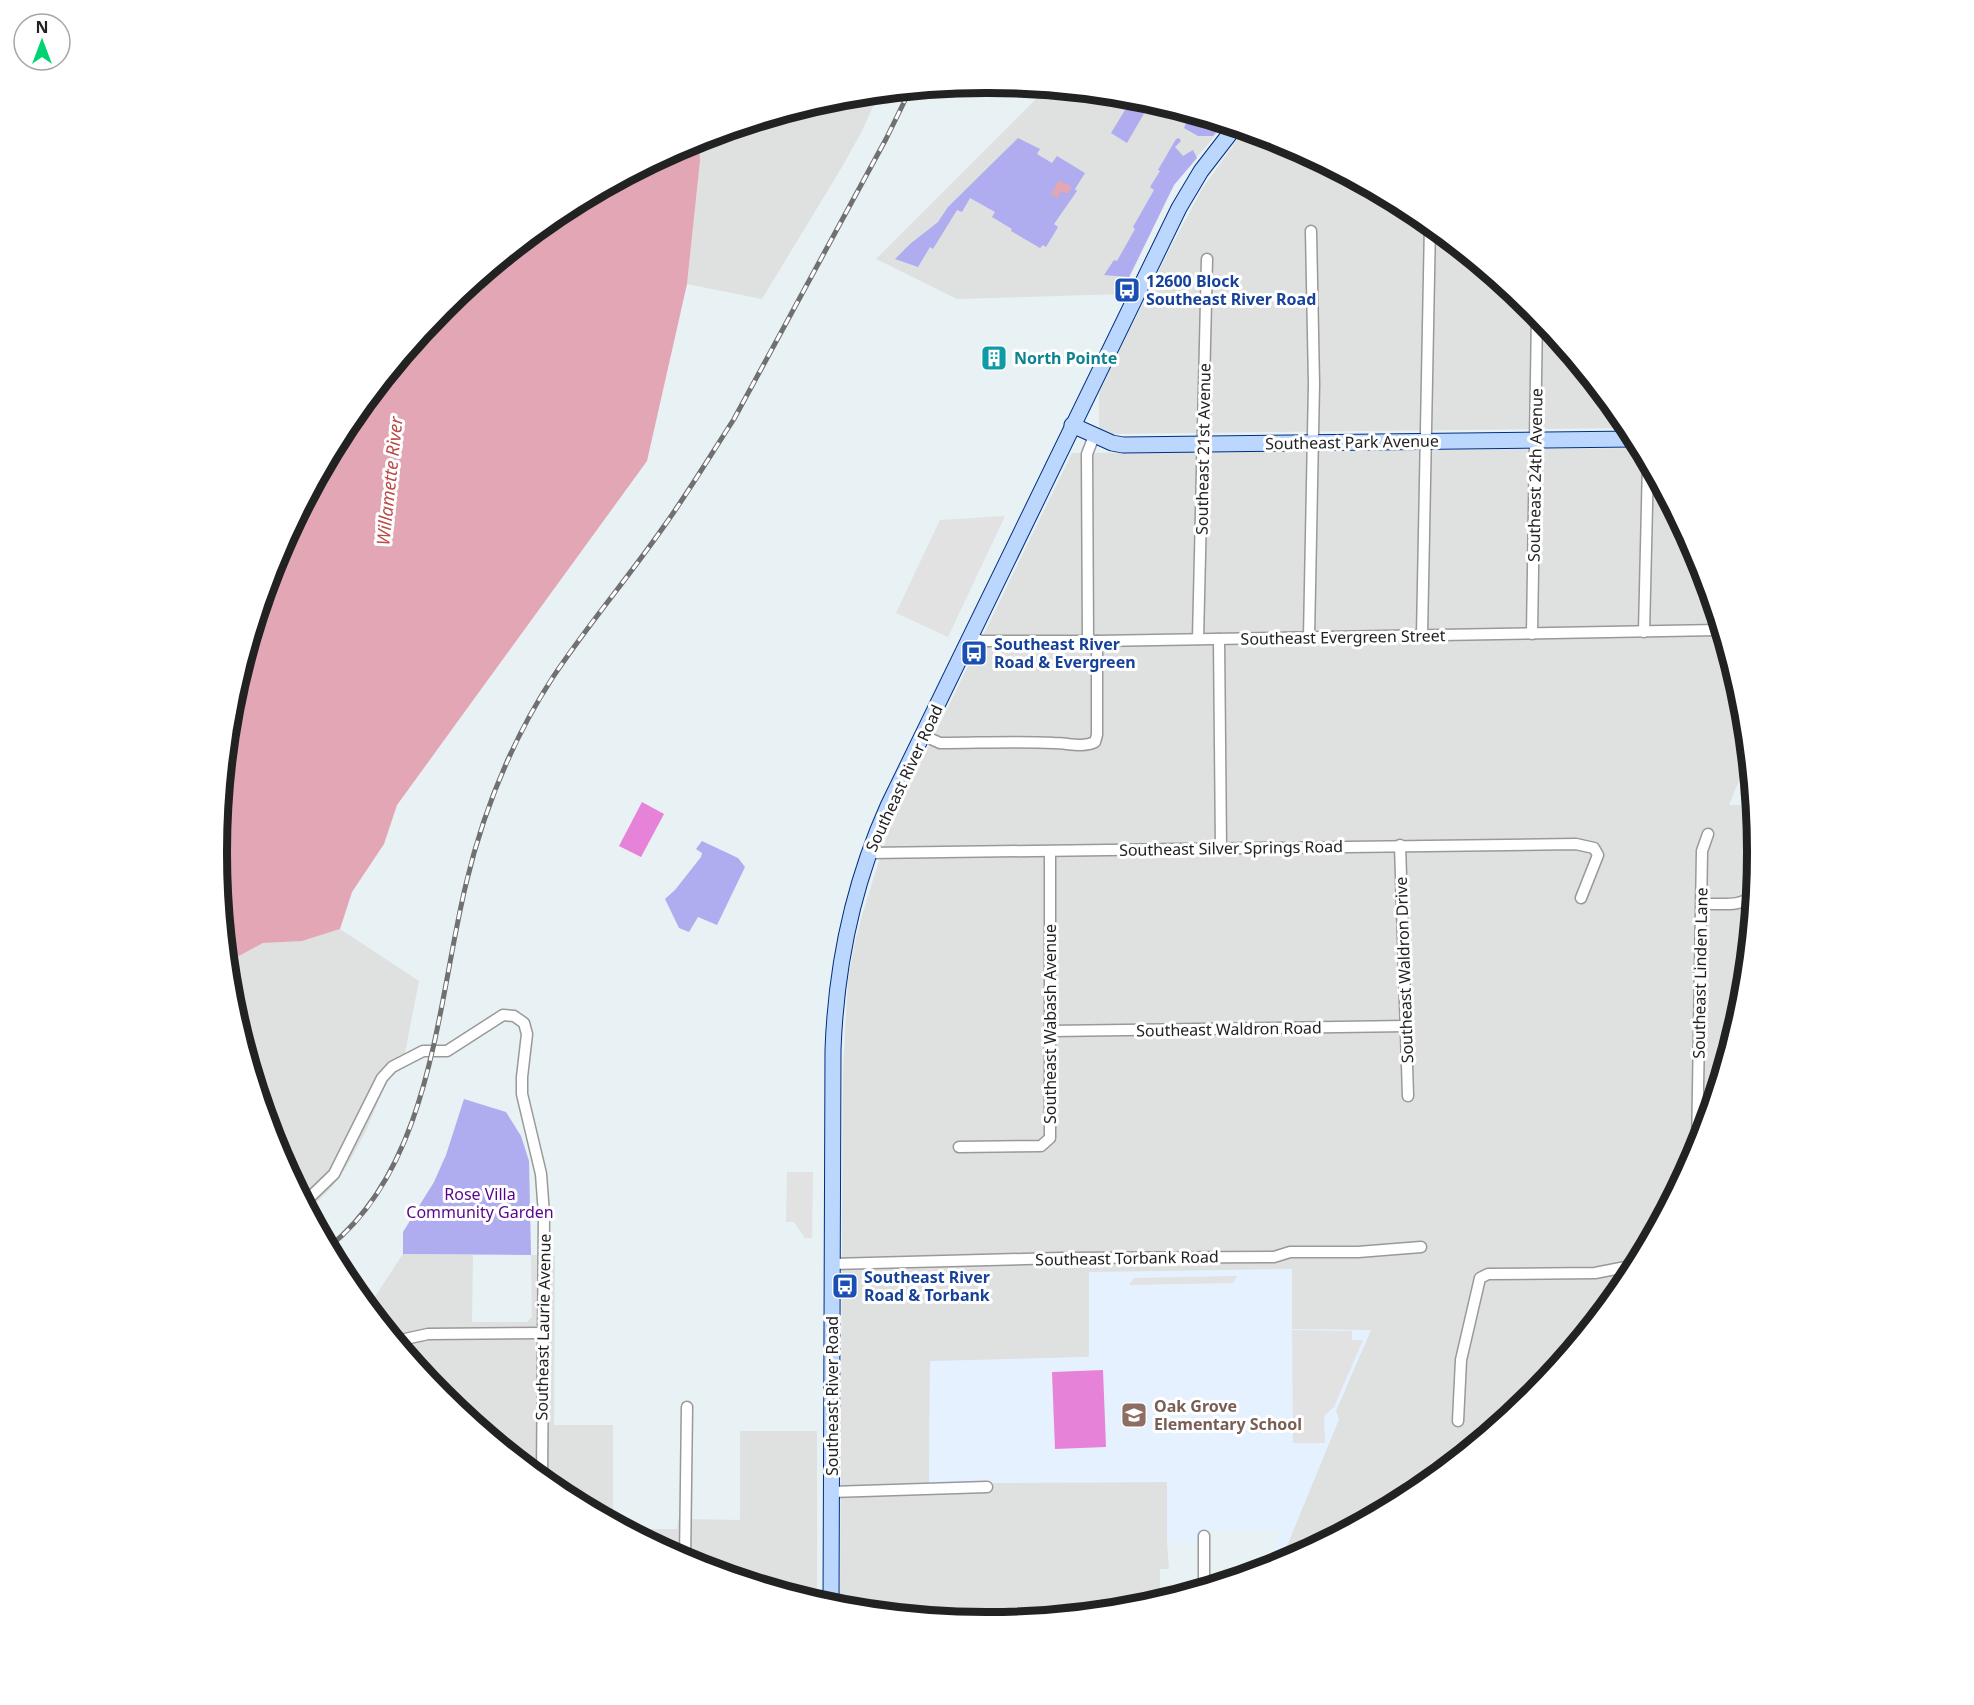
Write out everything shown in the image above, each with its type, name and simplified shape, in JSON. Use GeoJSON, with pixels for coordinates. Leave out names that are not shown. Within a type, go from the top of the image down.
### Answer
{"type":"FeatureCollection","features":[{"type":"Feature","properties":{"kind":"street","name":"Southeast River Road"},"geometry":{"type":"LineString","coordinates":[[831,1595],[833,1050],[837,987],[851,912],[868,853],[888,806],[1072,425],[1184,198],[1230,133]]}},
{"type":"Feature","properties":{"kind":"street"},"geometry":{"type":"LineString","coordinates":[[1309,638],[1313,442],[1311,231]]}},
{"type":"Feature","properties":{"kind":"street"},"geometry":{"type":"LineString","coordinates":[[1422,636],[1430,236]]}},
{"type":"Feature","properties":{"kind":"street","name":"Southeast 21st Avenue"},"geometry":{"type":"LineString","coordinates":[[1198,639],[1207,259]]}},
{"type":"Feature","properties":{"kind":"street","name":"Southeast 24th Avenue"},"geometry":{"type":"LineString","coordinates":[[1532,634],[1538,330]]}},
{"type":"Feature","properties":{"kind":"street","name":"Southeast Park Avenue"},"geometry":{"type":"LineString","coordinates":[[1072,425],[1123,446],[1624,439]]}},
{"type":"Feature","properties":{"kind":"street"},"geometry":{"type":"LineString","coordinates":[[922,735],[940,743],[1054,743],[1079,746],[1095,742],[1097,735],[1088,454],[1094,436]]}},
{"type":"Feature","properties":{"kind":"street"},"geometry":{"type":"LineString","coordinates":[[1644,632],[1648,478]]}},
{"type":"Feature","properties":{"kind":"street","name":"Southeast Evergreen Street"},"geometry":{"type":"LineString","coordinates":[[970,636],[981,641],[1093,641],[1713,630]]}},
{"type":"Feature","properties":{"kind":"street"},"geometry":{"type":"LineString","coordinates":[[1219,639],[1221,848]]}},
{"type":"Feature","properties":{"kind":"street","name":"Southeast Linden Lane"},"geometry":{"type":"LineString","coordinates":[[1698,1120],[1702,851],[1708,834]]}},
{"type":"Feature","properties":{"kind":"street","name":"Southeast Silver Springs Road"},"geometry":{"type":"LineString","coordinates":[[868,853],[1576,844],[1594,848],[1598,852],[1598,858],[1581,898]]}},
{"type":"Feature","properties":{"kind":"street","name":"Southeast Waldron Drive"},"geometry":{"type":"LineString","coordinates":[[1400,845],[1408,1096]]}},
{"type":"Feature","properties":{"kind":"street","name":"Southeast Wabash Avenue"},"geometry":{"type":"LineString","coordinates":[[959,1146],[1041,1146],[1050,1138],[1050,852]]}},
{"type":"Feature","properties":{"kind":"street"},"geometry":{"type":"LineString","coordinates":[[1702,904],[1745,902]]}},
{"type":"Feature","properties":{"kind":"street","name":"Southeast Laurie Avenue"},"geometry":{"type":"LineString","coordinates":[[310,1197],[334,1173],[382,1078],[392,1067],[423,1051],[447,1051],[503,1014],[514,1016],[524,1023],[527,1034],[522,1094],[542,1174],[543,1190],[542,1467]]}},
{"type":"Feature","properties":{"kind":"street","name":"Southeast Waldron Road"},"geometry":{"type":"LineString","coordinates":[[1051,1031],[1407,1026]]}},
{"type":"Feature","properties":{"kind":"street","name":"Southeast Torbank Road"},"geometry":{"type":"LineString","coordinates":[[832,1264],[1050,1258],[1274,1257],[1290,1252],[1358,1252],[1421,1246]]}},
{"type":"Feature","properties":{"kind":"street"},"geometry":{"type":"LineString","coordinates":[[1458,1421],[1461,1360],[1480,1278],[1488,1274],[1596,1273],[1623,1268]]}},
{"type":"Feature","properties":{"kind":"street"},"geometry":{"type":"LineString","coordinates":[[408,1343],[428,1334],[543,1333]]}},
{"type":"Feature","properties":{"kind":"street"},"geometry":{"type":"LineString","coordinates":[[685,1549],[687,1407]]}},
{"type":"Feature","properties":{"kind":"street"},"geometry":{"type":"LineString","coordinates":[[831,1492],[987,1487]]}},
{"type":"Feature","properties":{"kind":"street"},"geometry":{"type":"LineString","coordinates":[[1204,1536],[1204,1580]]}},
{"type":"Feature","properties":{"kind":"shaded area"},"geometry":{"type":"Polygon","coordinates":[[[1040,95],[1086,99],[1135,108],[1220,130],[1174,184],[1122,294],[957,299],[876,259],[1040,95]]]}},
{"type":"Feature","properties":{"kind":"shaded area"},"geometry":{"type":"Polygon","coordinates":[[[875,101],[842,167],[762,299],[687,284],[699,150],[743,133],[790,119],[875,101]]]}},
{"type":"Feature","properties":{"kind":"shaded area"},"geometry":{"type":"Polygon","coordinates":[[[1240,136],[1323,171],[1367,195],[1409,221],[1488,281],[1558,352],[1590,390],[1617,428],[1099,434],[1099,392],[1167,254],[1202,189],[1240,136]]]}},
{"type":"Feature","properties":{"kind":"shaded area"},"geometry":{"type":"Polygon","coordinates":[[[1630,448],[1668,517],[1689,562],[1721,656],[1732,704],[1742,773],[1729,805],[1745,805],[1747,852],[1740,952],[1721,1049],[1706,1097],[1689,1143],[1645,1232],[1590,1315],[1558,1353],[1488,1424],[1449,1455],[1409,1484],[1367,1510],[1323,1534],[1285,1551],[1339,1419],[1292,1330],[1292,1270],[1089,1357],[930,1362],[929,1483],[1167,1482],[1169,1569],[1160,1569],[1160,1591],[1086,1606],[987,1612],[888,1606],[840,1597],[843,1069],[848,981],[863,912],[890,826],[1072,453],[1630,448]]]}},
{"type":"Feature","properties":{"kind":"shaded area"},"geometry":{"type":"Polygon","coordinates":[[[1005,516],[948,637],[896,613],[940,520],[1005,516]]]}},
{"type":"Feature","properties":{"kind":"shaded area"},"geometry":{"type":"Polygon","coordinates":[[[642,802],[664,814],[641,857],[619,846],[642,802]]]}},
{"type":"Feature","properties":{"kind":"shaded area"},"geometry":{"type":"Polygon","coordinates":[[[340,929],[419,981],[402,1068],[386,1082],[366,1131],[348,1164],[332,1187],[315,1204],[285,1143],[268,1097],[253,1049],[235,959],[263,943],[302,941],[340,929]]]}},
{"type":"Feature","properties":{"kind":"shaded area"},"geometry":{"type":"Polygon","coordinates":[[[787,1172],[813,1172],[812,1238],[805,1238],[794,1222],[786,1222],[787,1172]]]}},
{"type":"Feature","properties":{"kind":"shaded area"},"geometry":{"type":"Polygon","coordinates":[[[403,1254],[473,1255],[472,1322],[527,1322],[532,1317],[531,1255],[555,1256],[554,1425],[613,1425],[613,1513],[565,1484],[486,1424],[416,1353],[373,1299],[403,1254]]]}},
{"type":"Feature","properties":{"kind":"shaded area","name":"Oak Grove Elementary School"},"geometry":{"type":"Polygon","coordinates":[[[1292,1269],[1292,1329],[1371,1330],[1336,1411],[1339,1419],[1285,1551],[1272,1556],[1281,1531],[1199,1530],[1198,1544],[1167,1543],[1167,1482],[929,1483],[930,1361],[1089,1357],[1089,1272],[1292,1269]]]}},
{"type":"Feature","properties":{"kind":"shaded area"},"geometry":{"type":"Polygon","coordinates":[[[1237,1276],[1233,1283],[1129,1285],[1134,1278],[1237,1276]]]}},
{"type":"Feature","properties":{"kind":"shaded area"},"geometry":{"type":"Polygon","coordinates":[[[1292,1330],[1352,1331],[1352,1340],[1363,1340],[1334,1407],[1324,1416],[1325,1443],[1293,1443],[1292,1330]]]}},
{"type":"Feature","properties":{"kind":"shaded area"},"geometry":{"type":"Polygon","coordinates":[[[1103,1370],[1106,1447],[1055,1449],[1052,1372],[1103,1370]]]}},
{"type":"Feature","properties":{"kind":"shaded area"},"geometry":{"type":"Polygon","coordinates":[[[740,1431],[817,1431],[817,1592],[743,1572],[696,1554],[642,1529],[677,1529],[678,1519],[740,1520],[740,1431]]]}},
{"type":"Feature","properties":{"kind":"green space"},"geometry":{"type":"Polygon","coordinates":[[[1125,110],[1146,110],[1127,143],[1111,133],[1125,110]]]}},
{"type":"Feature","properties":{"kind":"green space"},"geometry":{"type":"Polygon","coordinates":[[[1184,119],[1218,129],[1213,136],[1198,136],[1184,128],[1187,121],[1184,119]]]}},
{"type":"Feature","properties":{"kind":"green space"},"geometry":{"type":"Polygon","coordinates":[[[1018,138],[1040,149],[1037,154],[1052,163],[1057,156],[1085,173],[1075,189],[1077,191],[1054,224],[1058,227],[1046,247],[1043,245],[1040,248],[1011,231],[1012,229],[992,217],[995,212],[970,198],[962,212],[957,210],[933,249],[930,247],[918,267],[895,259],[938,222],[948,207],[1018,138]]]}},
{"type":"Feature","properties":{"kind":"green space"},"geometry":{"type":"Polygon","coordinates":[[[1179,138],[1181,141],[1175,147],[1183,156],[1193,150],[1197,158],[1174,185],[1129,277],[1104,275],[1114,260],[1117,261],[1135,229],[1133,227],[1154,190],[1150,187],[1160,171],[1158,170],[1176,139],[1179,138]]]}},
{"type":"Feature","properties":{"kind":"green space"},"geometry":{"type":"Polygon","coordinates":[[[702,841],[738,858],[745,867],[717,925],[698,917],[689,932],[679,928],[665,899],[701,857],[702,853],[696,849],[702,841]]]}},
{"type":"Feature","properties":{"kind":"green space","name":"Rose Villa Community Garden"},"geometry":{"type":"Polygon","coordinates":[[[464,1099],[506,1112],[521,1136],[529,1161],[531,1255],[403,1254],[403,1232],[434,1182],[446,1155],[464,1099]]]}},
{"type":"Feature","properties":{"kind":"water","name":"Willamette River"},"geometry":{"type":"Polygon","coordinates":[[[699,150],[687,284],[647,461],[397,805],[384,844],[352,892],[340,929],[302,941],[263,943],[235,959],[229,902],[227,852],[234,753],[242,704],[253,656],[285,562],[329,473],[384,390],[450,315],[486,281],[565,221],[607,195],[651,171],[699,150]]]}},
{"type":"Feature","properties":{"kind":"water"},"geometry":{"type":"Polygon","coordinates":[[[1059,180],[1072,187],[1067,194],[1061,191],[1058,198],[1051,194],[1059,180]]]}},
{"type":"Feature","properties":{"kind":"railway"},"geometry":{"type":"LineString","coordinates":[[335,1241],[363,1212],[390,1172],[410,1127],[437,1030],[473,857],[500,777],[524,726],[553,677],[672,515],[734,419],[906,98]]}},
{"type":"Feature","properties":{"kind":"place","name":"12600 Block Southeast River Road"},"geometry":{"type":"Point","coordinates":[1127,290]}},
{"type":"Feature","properties":{"kind":"place","name":"North Pointe"},"geometry":{"type":"Point","coordinates":[994,358]}},
{"type":"Feature","properties":{"kind":"place","name":"Southeast River Road & Evergreen"},"geometry":{"type":"Point","coordinates":[974,653]}},
{"type":"Feature","properties":{"kind":"place","name":"Southeast River Road & Torbank"},"geometry":{"type":"Point","coordinates":[845,1286]}},
{"type":"Feature","properties":{"kind":"place","name":"Oak Grove Elementary School"},"geometry":{"type":"Point","coordinates":[1134,1415]}}]}
